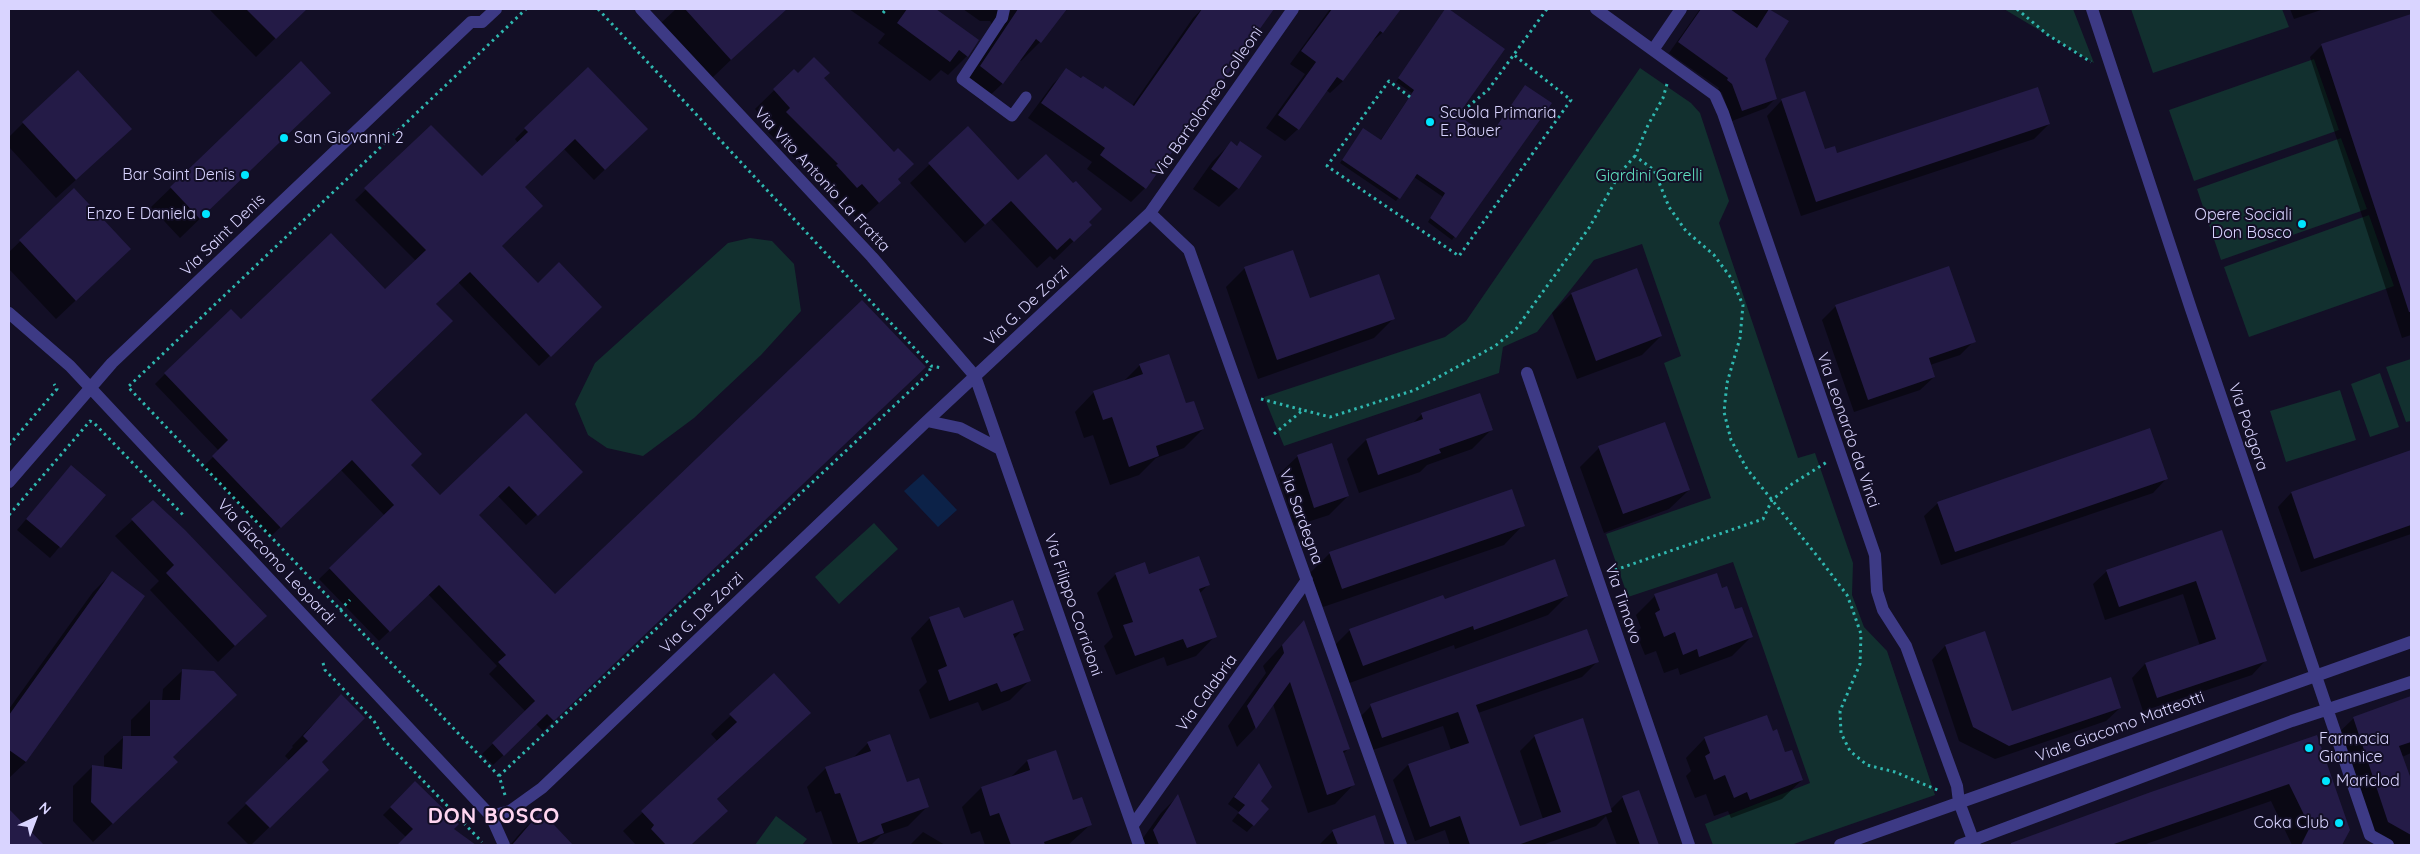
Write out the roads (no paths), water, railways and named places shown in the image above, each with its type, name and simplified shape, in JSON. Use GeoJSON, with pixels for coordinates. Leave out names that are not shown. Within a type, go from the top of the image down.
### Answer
{"type":"FeatureCollection","features":[{"type":"Feature","properties":{"kind":"street"},"geometry":{"type":"LineString","coordinates":[[471,22],[473,9]]}},
{"type":"Feature","properties":{"kind":"street","name":"Via Saint Denis"},"geometry":{"type":"LineString","coordinates":[[9,482],[112,363],[471,22],[482,22],[496,9]]}},
{"type":"Feature","properties":{"kind":"street","name":"Via Vito Antonio La Fratta"},"geometry":{"type":"LineString","coordinates":[[641,9],[872,257],[975,376]]}},
{"type":"Feature","properties":{"kind":"street","name":"Via Bartolomeo Colleoni"},"geometry":{"type":"LineString","coordinates":[[1150,213],[1293,9]]}},
{"type":"Feature","properties":{"kind":"street","name":"Via Leonardo da Vinci"},"geometry":{"type":"LineString","coordinates":[[1596,9],[1715,95],[1723,113],[1875,555],[1877,592],[1883,610],[1906,646],[1957,786],[1959,802],[1974,843]]}},
{"type":"Feature","properties":{"kind":"street"},"geometry":{"type":"LineString","coordinates":[[1653,50],[1681,9]]}},
{"type":"Feature","properties":{"kind":"street","name":"Via Podgora"},"geometry":{"type":"LineString","coordinates":[[2092,9],[2327,709],[2367,840],[2388,845]]}},
{"type":"Feature","properties":{"kind":"street","name":"Via G. De Zorzi"},"geometry":{"type":"LineString","coordinates":[[491,816],[510,811],[542,788],[975,376],[1150,213]]}},
{"type":"Feature","properties":{"kind":"street","name":"Via Sardegna"},"geometry":{"type":"LineString","coordinates":[[1150,213],[1189,250],[1400,845]]}},
{"type":"Feature","properties":{"kind":"street","name":"Via Giacomo Leopardi"},"geometry":{"type":"LineString","coordinates":[[9,313],[70,366],[491,816],[504,845]]}},
{"type":"Feature","properties":{"kind":"street","name":"Via Timavo"},"geometry":{"type":"LineString","coordinates":[[1527,373],[1689,845]]}},
{"type":"Feature","properties":{"kind":"street","name":"Via Filippo Corridoni"},"geometry":{"type":"LineString","coordinates":[[975,376],[1139,845]]}},
{"type":"Feature","properties":{"kind":"street"},"geometry":{"type":"LineString","coordinates":[[927,422],[960,428],[1000,449]]}},
{"type":"Feature","properties":{"kind":"street","name":"Via Calabria"},"geometry":{"type":"LineString","coordinates":[[1132,825],[1307,580]]}},
{"type":"Feature","properties":{"kind":"street","name":"Viale Giacomo Matteotti"},"geometry":{"type":"LineString","coordinates":[[1840,845],[2411,642]]}},
{"type":"Feature","properties":{"kind":"street"},"geometry":{"type":"LineString","coordinates":[[1960,845],[1974,843],[2327,709],[2411,682]]}},
{"type":"Feature","properties":{"kind":"lane"},"geometry":{"type":"LineString","coordinates":[[1003,13],[962,79],[1012,116],[1026,97]]}},
{"type":"Feature","properties":{"kind":"water"},"geometry":{"type":"Polygon","coordinates":[[[923,474],[957,510],[938,527],[904,491],[923,474]]]}},
{"type":"Feature","properties":{"kind":"place","name":"Scuola Primaria E. Bauer"},"geometry":{"type":"Point","coordinates":[1430,122]}},
{"type":"Feature","properties":{"kind":"place","name":"San Giovanni 2"},"geometry":{"type":"Point","coordinates":[284,138]}},
{"type":"Feature","properties":{"kind":"place","name":"Bar Saint Denis"},"geometry":{"type":"Point","coordinates":[245,175]}},
{"type":"Feature","properties":{"kind":"place","name":"Enzo E Daniela"},"geometry":{"type":"Point","coordinates":[206,214]}},
{"type":"Feature","properties":{"kind":"place","name":"Opere Sociali Don Bosco"},"geometry":{"type":"Point","coordinates":[2302,224]}},
{"type":"Feature","properties":{"kind":"place","name":"Farmacia Giannice"},"geometry":{"type":"Point","coordinates":[2309,748]}},
{"type":"Feature","properties":{"kind":"place","name":"Mariclod"},"geometry":{"type":"Point","coordinates":[2326,781]}},
{"type":"Feature","properties":{"kind":"place","name":"Coka Club"},"geometry":{"type":"Point","coordinates":[2339,823]}},
{"type":"Feature","properties":{"kind":"district","name":"DON BOSCO"},"geometry":{"type":"Point","coordinates":[494,817]}},
{"type":"Feature","properties":{"kind":"park label","name":"Giardini Garelli"},"geometry":{"type":"Point","coordinates":[1649,176]}}]}
